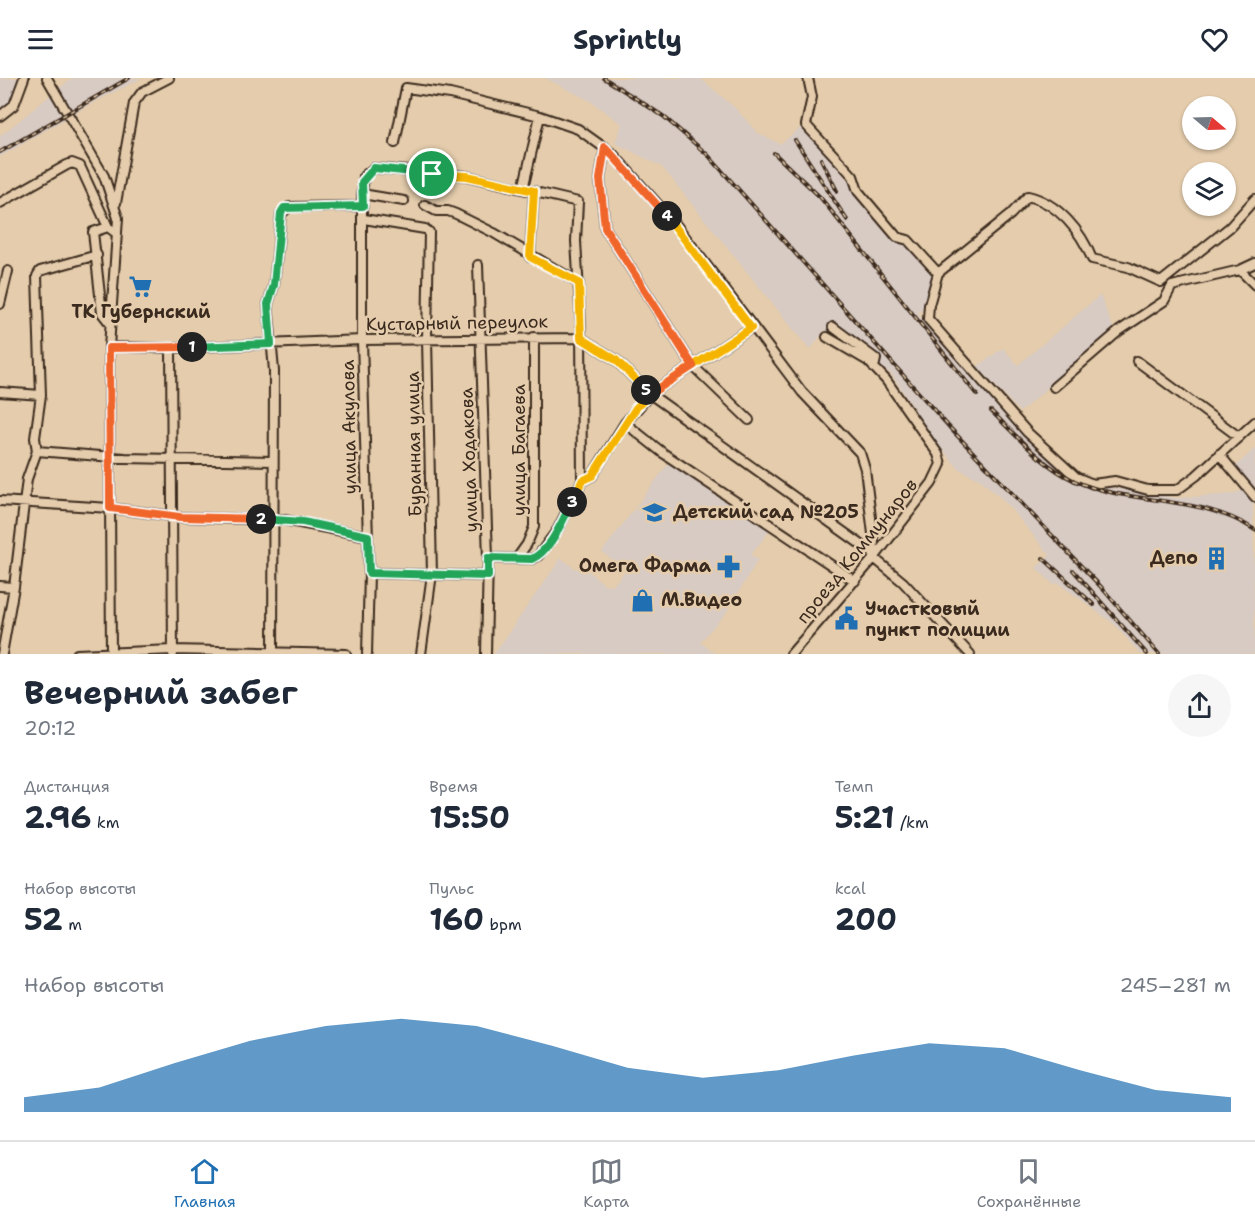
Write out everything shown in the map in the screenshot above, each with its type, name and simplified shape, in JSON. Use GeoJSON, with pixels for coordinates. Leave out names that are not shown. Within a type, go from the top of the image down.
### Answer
{"type":"FeatureCollection","features":[{"type":"Feature","properties":{"kind":"street"},"geometry":{"type":"LineString","coordinates":[[0,116],[14,105],[24,78]]}},
{"type":"Feature","properties":{"kind":"street"},"geometry":{"type":"LineString","coordinates":[[47,78],[104,176],[116,204]]}},
{"type":"Feature","properties":{"kind":"street"},"geometry":{"type":"LineString","coordinates":[[111,653],[109,322],[116,204],[134,103],[142,92],[169,78]]}},
{"type":"Feature","properties":{"kind":"street"},"geometry":{"type":"LineString","coordinates":[[808,78],[812,97],[806,125],[853,176],[858,191],[897,237],[908,240],[938,273]]}},
{"type":"Feature","properties":{"kind":"street"},"geometry":{"type":"LineString","coordinates":[[395,143],[406,88],[450,94],[540,116],[578,129],[605,147],[677,226],[751,328],[802,392],[860,453],[866,469],[874,556]]}},
{"type":"Feature","properties":{"kind":"street"},"geometry":{"type":"LineString","coordinates":[[488,558],[532,559],[538,556],[558,529],[582,481],[581,338],[576,241],[578,202],[523,189],[540,116]]}},
{"type":"Feature","properties":{"kind":"street"},"geometry":{"type":"LineString","coordinates":[[605,147],[600,179],[605,228],[693,366],[748,420]]}},
{"type":"Feature","properties":{"kind":"street"},"geometry":{"type":"LineString","coordinates":[[0,203],[72,163],[80,166],[108,228],[116,233]]}},
{"type":"Feature","properties":{"kind":"street","name":"улица Акулова"},"geometry":{"type":"LineString","coordinates":[[368,654],[369,573],[362,340],[364,176],[374,168],[467,176],[523,189]]}},
{"type":"Feature","properties":{"kind":"street"},"geometry":{"type":"LineString","coordinates":[[530,257],[534,191]]}},
{"type":"Feature","properties":{"kind":"street"},"geometry":{"type":"LineString","coordinates":[[362,194],[404,201]]}},
{"type":"Feature","properties":{"kind":"street"},"geometry":{"type":"LineString","coordinates":[[1255,263],[1240,270],[1172,286],[1128,267],[1092,259],[1078,231],[1048,203],[1028,196],[1011,214],[938,273],[929,305],[928,319],[1027,432],[1076,477],[1093,484],[1114,481],[1160,491],[1177,490],[1196,476],[1255,422]]}},
{"type":"Feature","properties":{"kind":"street"},"geometry":{"type":"LineString","coordinates":[[1161,282],[1230,227],[1255,199]]}},
{"type":"Feature","properties":{"kind":"street"},"geometry":{"type":"LineString","coordinates":[[425,205],[436,211],[456,214],[494,233],[530,257],[579,283]]}},
{"type":"Feature","properties":{"kind":"street"},"geometry":{"type":"LineString","coordinates":[[273,652],[274,371],[268,304],[274,285],[281,213],[289,207],[363,206]]}},
{"type":"Feature","properties":{"kind":"street","name":"Буранная улица"},"geometry":{"type":"LineString","coordinates":[[364,219],[427,230],[432,574],[421,654]]}},
{"type":"Feature","properties":{"kind":"street"},"geometry":{"type":"LineString","coordinates":[[108,228],[93,232],[102,313],[109,322]]}},
{"type":"Feature","properties":{"kind":"street"},"geometry":{"type":"LineString","coordinates":[[4,651],[27,479],[37,451],[35,438],[41,395],[37,276],[40,270],[97,255]]}},
{"type":"Feature","properties":{"kind":"street","name":"улица Ходакова"},"geometry":{"type":"LineString","coordinates":[[478,265],[488,558],[486,654]]}},
{"type":"Feature","properties":{"kind":"street"},"geometry":{"type":"LineString","coordinates":[[1240,270],[1255,285]]}},
{"type":"Feature","properties":{"kind":"street"},"geometry":{"type":"LineString","coordinates":[[0,304],[8,271]]}},
{"type":"Feature","properties":{"kind":"street"},"geometry":{"type":"LineString","coordinates":[[1054,387],[1119,331],[1164,301],[1172,286]]}},
{"type":"Feature","properties":{"kind":"street"},"geometry":{"type":"LineString","coordinates":[[827,337],[874,368],[876,358],[832,327]]}},
{"type":"Feature","properties":{"kind":"street"},"geometry":{"type":"LineString","coordinates":[[582,481],[592,476],[625,423],[650,394],[751,328]]}},
{"type":"Feature","properties":{"kind":"street","name":"улица Багаева"},"geometry":{"type":"LineString","coordinates":[[517,558],[527,544],[534,527],[534,337]]}},
{"type":"Feature","properties":{"kind":"street"},"geometry":{"type":"LineString","coordinates":[[581,338],[616,360],[650,394],[874,556],[903,582],[970,654]]}},
{"type":"Feature","properties":{"kind":"street","name":"Кустарный переулок"},"geometry":{"type":"LineString","coordinates":[[109,348],[171,348],[362,340],[581,338]]}},
{"type":"Feature","properties":{"kind":"street"},"geometry":{"type":"LineString","coordinates":[[171,348],[174,517],[173,652]]}},
{"type":"Feature","properties":{"kind":"street"},"geometry":{"type":"LineString","coordinates":[[1137,361],[1239,438]]}},
{"type":"Feature","properties":{"kind":"street","name":"проезд Коммунаров"},"geometry":{"type":"LineString","coordinates":[[791,654],[855,581],[932,483],[941,464],[938,454],[906,408],[874,368]]}},
{"type":"Feature","properties":{"kind":"street"},"geometry":{"type":"LineString","coordinates":[[0,392],[41,395]]}},
{"type":"Feature","properties":{"kind":"street"},"geometry":{"type":"LineString","coordinates":[[625,423],[663,453],[815,552],[855,581]]}},
{"type":"Feature","properties":{"kind":"street"},"geometry":{"type":"LineString","coordinates":[[37,451],[110,456],[273,461]]}},
{"type":"Feature","properties":{"kind":"street"},"geometry":{"type":"LineString","coordinates":[[1219,454],[1255,497]]}},
{"type":"Feature","properties":{"kind":"street"},"geometry":{"type":"LineString","coordinates":[[0,501],[110,508],[174,517],[303,522],[368,536]]}},
{"type":"Feature","properties":{"kind":"street"},"geometry":{"type":"LineString","coordinates":[[369,573],[488,576]]}},
{"type":"Feature","properties":{"kind":"street"},"geometry":{"type":"LineString","coordinates":[[0,585],[14,586]]}},
{"type":"Feature","properties":{"kind":"street"},"geometry":{"type":"LineString","coordinates":[[77,654],[173,652],[346,654]]}},
{"type":"Feature","properties":{"kind":"shaded area"},"geometry":{"type":"Polygon","coordinates":[[[0,78],[20,78],[11,105],[0,112],[0,78]]]}},
{"type":"Feature","properties":{"kind":"shaded area"},"geometry":{"type":"Polygon","coordinates":[[[72,78],[142,78],[85,107],[0,157],[0,136],[72,78]]]}},
{"type":"Feature","properties":{"kind":"shaded area"},"geometry":{"type":"Polygon","coordinates":[[[545,78],[700,78],[734,107],[758,133],[780,144],[803,126],[847,179],[933,274],[925,307],[918,313],[924,322],[1039,447],[1072,477],[1095,485],[1177,498],[1233,494],[1243,490],[1253,501],[1255,654],[1140,654],[1114,624],[1058,583],[1054,585],[1036,568],[1050,555],[1005,502],[982,481],[959,469],[920,423],[918,415],[891,374],[825,330],[810,350],[662,167],[615,143],[622,124],[590,101],[545,78]]]}},
{"type":"Feature","properties":{"kind":"shaded area"},"geometry":{"type":"Polygon","coordinates":[[[1100,295],[1114,330],[1020,412],[977,367],[1003,348],[1018,365],[1100,295]]]}},
{"type":"Feature","properties":{"kind":"shaded area"},"geometry":{"type":"Polygon","coordinates":[[[1255,448],[1255,491],[1234,468],[1255,448]]]}},
{"type":"Feature","properties":{"kind":"shaded area"},"geometry":{"type":"Polygon","coordinates":[[[671,460],[771,529],[751,555],[758,560],[726,613],[700,642],[716,654],[494,654],[561,558],[576,569],[582,566],[604,584],[613,585],[626,570],[602,552],[671,460]]]}},
{"type":"Feature","properties":{"kind":"railway"},"geometry":{"type":"LineString","coordinates":[[0,152],[129,78]]}},
{"type":"Feature","properties":{"kind":"railway"},"geometry":{"type":"LineString","coordinates":[[604,78],[663,116],[708,155],[950,428],[1102,588],[1159,654]]}},
{"type":"Feature","properties":{"kind":"railway"},"geometry":{"type":"LineString","coordinates":[[795,140],[847,220]]}},
{"type":"Feature","properties":{"kind":"railway"},"geometry":{"type":"LineString","coordinates":[[774,153],[820,197],[977,395]]}},
{"type":"Feature","properties":{"kind":"railway"},"geometry":{"type":"LineString","coordinates":[[821,159],[837,191]]}},
{"type":"Feature","properties":{"kind":"railway"},"geometry":{"type":"LineString","coordinates":[[991,411],[1040,458],[1075,481],[1097,489],[1212,511],[1255,530]]}},
{"type":"Feature","properties":{"kind":"railway"},"geometry":{"type":"LineString","coordinates":[[1043,558],[1094,605]]}},
{"type":"Feature","properties":{"kind":"railway"},"geometry":{"type":"LineString","coordinates":[[1073,570],[1147,654]]}},
{"type":"Feature","properties":{"kind":"place","name":"ТК Губернский"},"geometry":{"type":"Point","coordinates":[141,286]}},
{"type":"Feature","properties":{"kind":"place","name":"Детский сад №205"},"geometry":{"type":"Point","coordinates":[655,512]}},
{"type":"Feature","properties":{"kind":"place","name":"Депо"},"geometry":{"type":"Point","coordinates":[1216,558]}},
{"type":"Feature","properties":{"kind":"place","name":"Омега Фарма"},"geometry":{"type":"Point","coordinates":[729,566]}},
{"type":"Feature","properties":{"kind":"place","name":"М.Видео"},"geometry":{"type":"Point","coordinates":[643,600]}},
{"type":"Feature","properties":{"kind":"place","name":"Участковый пункт полиции"},"geometry":{"type":"Point","coordinates":[847,619]}},
{"type":"Feature","properties":{"kind":"route"},"geometry":{"type":"LineString","coordinates":[[432,174],[374,168],[364,176],[362,182],[363,206],[284,208],[281,213],[274,285],[268,304],[271,344],[109,348],[110,508],[174,517],[303,522],[368,536],[369,573],[488,576],[488,558],[532,559],[538,556],[558,529],[582,481],[592,476],[636,408],[650,394],[693,366],[751,328],[677,226],[605,147],[600,179],[605,228],[693,366],[650,394],[616,360],[581,338],[579,283],[530,257],[534,191],[467,176],[432,174]]}}]}
